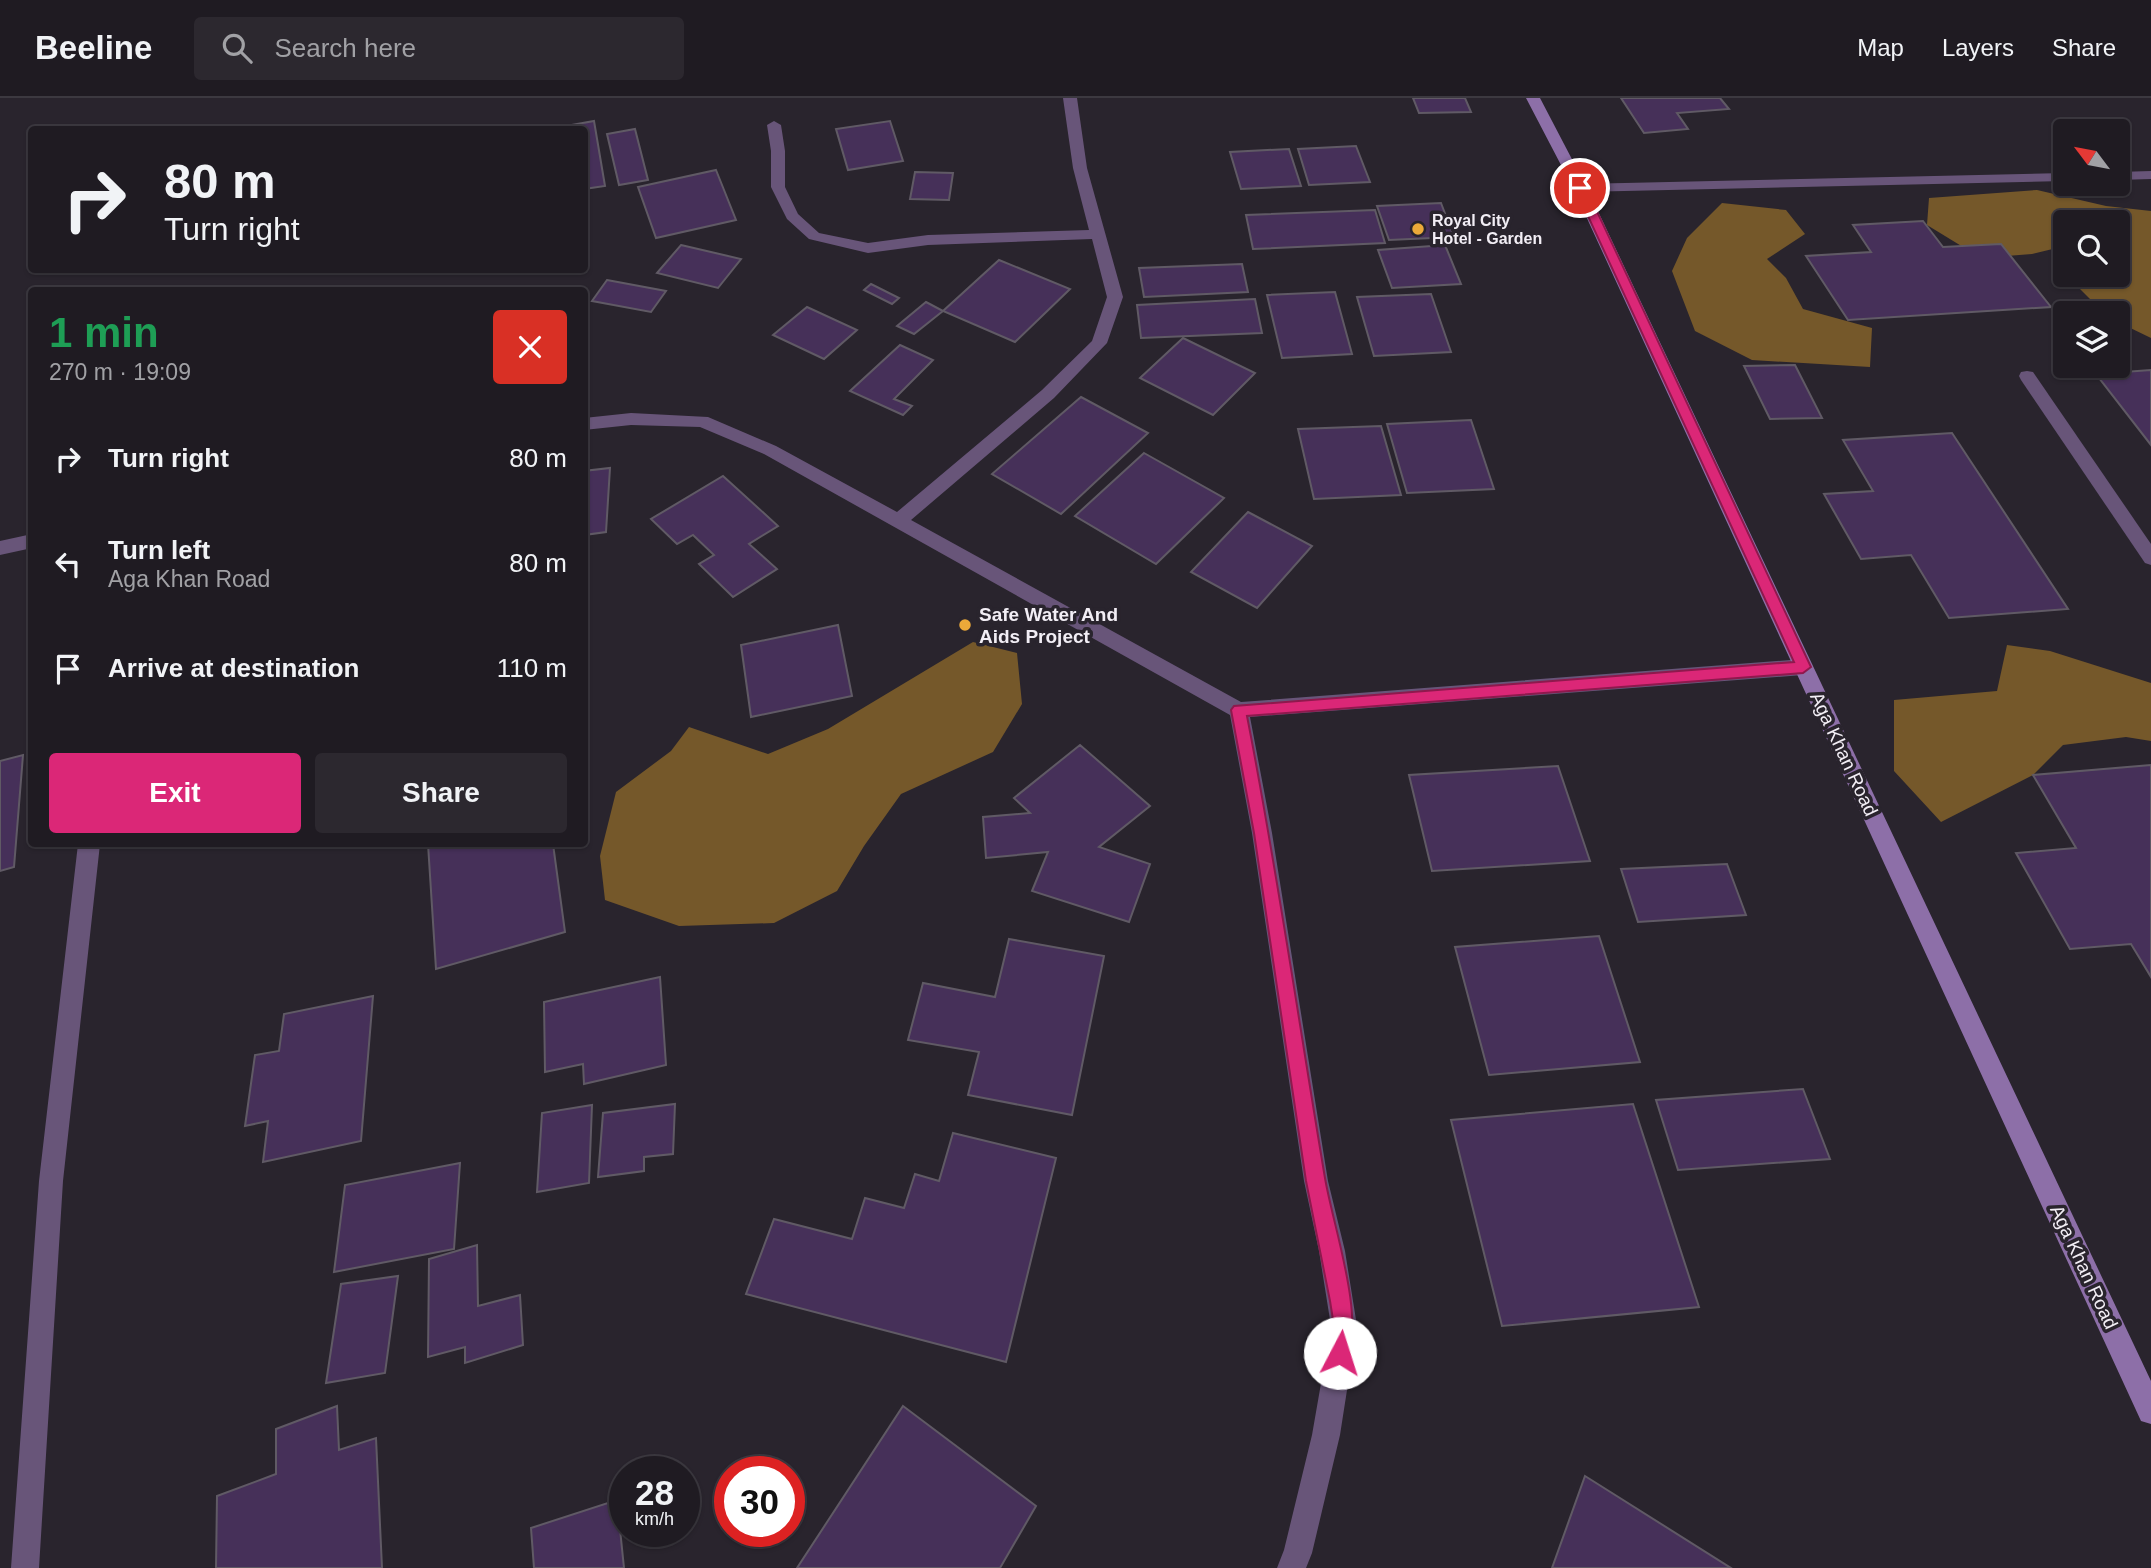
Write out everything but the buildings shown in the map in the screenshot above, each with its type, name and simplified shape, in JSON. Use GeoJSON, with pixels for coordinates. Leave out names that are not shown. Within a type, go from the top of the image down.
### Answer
{"type":"FeatureCollection","features":[{"type":"Feature","properties":{"kind":"street"},"geometry":{"type":"LineString","coordinates":[[899,520],[1048,394],[1099,342],[1115,297],[1080,168],[1070,98]]}},
{"type":"Feature","properties":{"kind":"street","name":"Aga Khan Road"},"geometry":{"type":"LineString","coordinates":[[1533,98],[1580,188],[2151,1411]]}},
{"type":"Feature","properties":{"kind":"street"},"geometry":{"type":"LineString","coordinates":[[775,125],[778,187],[792,216],[814,236],[868,247],[928,240],[1099,234]]}},
{"type":"Feature","properties":{"kind":"street"},"geometry":{"type":"LineString","coordinates":[[2130,176],[2151,175]]}},
{"type":"Feature","properties":{"kind":"street"},"geometry":{"type":"LineString","coordinates":[[1580,188],[2053,177]]}},
{"type":"Feature","properties":{"kind":"street"},"geometry":{"type":"LineString","coordinates":[[2026,376],[2150,555]]}},
{"type":"Feature","properties":{"kind":"street"},"geometry":{"type":"LineString","coordinates":[[588,424],[631,419],[702,421],[770,450],[1239,710],[1803,667]]}},
{"type":"Feature","properties":{"kind":"street"},"geometry":{"type":"LineString","coordinates":[[0,548],[28,542]]}},
{"type":"Feature","properties":{"kind":"street"},"geometry":{"type":"LineString","coordinates":[[1239,710],[1262,833],[1316,1181],[1332,1251],[1344,1326],[1326,1435],[1298,1553],[1291,1568]]}},
{"type":"Feature","properties":{"kind":"street"},"geometry":{"type":"LineString","coordinates":[[25,1568],[51,1181],[89,847]]}},
{"type":"Feature","properties":{"kind":"shaded area"},"geometry":{"type":"Polygon","coordinates":[[[2037,190],[2053,194],[2053,196],[2106,206],[2151,211],[2151,338],[2130,328],[2130,301],[2092,301],[2078,287],[2130,287],[2130,210],[2053,210],[2053,249],[2032,254],[1981,258],[1927,225],[1929,198],[2037,190]]]}},
{"type":"Feature","properties":{"kind":"shaded area"},"geometry":{"type":"Polygon","coordinates":[[[1722,203],[1786,210],[1805,234],[1767,259],[1786,278],[1803,309],[1872,328],[1870,367],[1752,360],[1695,331],[1672,271],[1687,238],[1722,203]]]}},
{"type":"Feature","properties":{"kind":"shaded area"},"geometry":{"type":"Polygon","coordinates":[[[973,642],[1017,653],[1022,704],[993,752],[901,794],[864,846],[837,891],[774,923],[679,926],[605,900],[600,856],[616,792],[671,751],[689,727],[768,754],[828,729],[973,642]]]}},
{"type":"Feature","properties":{"kind":"shaded area"},"geometry":{"type":"Polygon","coordinates":[[[2007,645],[2050,651],[2151,683],[2151,741],[2126,737],[2063,745],[2033,775],[1941,822],[1894,771],[1894,700],[1997,691],[2007,645]]]}},
{"type":"Feature","properties":{"kind":"place","name":"Royal City Hotel - Garden"},"geometry":{"type":"Point","coordinates":[1418,229]}},
{"type":"Feature","properties":{"kind":"place","name":"Safe Water And Aids Project"},"geometry":{"type":"Point","coordinates":[965,625]}},
{"type":"Feature","properties":{"kind":"route"},"geometry":{"type":"LineString","coordinates":[[1340,1353],[1344,1326],[1332,1251],[1316,1181],[1262,833],[1239,710],[1803,667],[1580,188]]}}]}
